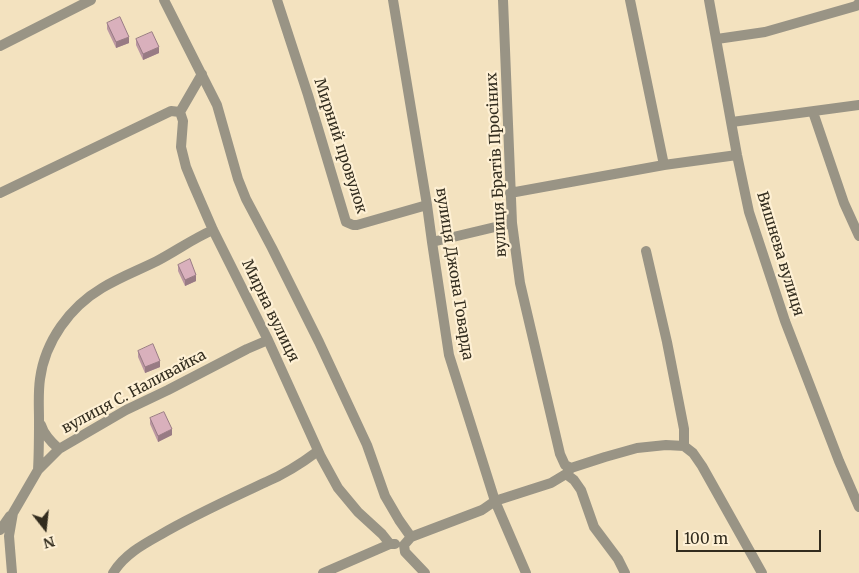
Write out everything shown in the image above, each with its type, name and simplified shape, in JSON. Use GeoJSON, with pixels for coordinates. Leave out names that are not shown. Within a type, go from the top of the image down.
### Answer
{"type":"FeatureCollection","features":[{"type":"Feature","properties":{"kind":"street"},"geometry":{"type":"LineString","coordinates":[[0,46],[91,0]]}},
{"type":"Feature","properties":{"kind":"street","name":"Мирна вулиця"},"geometry":{"type":"LineString","coordinates":[[164,0],[217,105],[238,179],[246,199],[319,342],[367,445],[385,496],[411,537]]}},
{"type":"Feature","properties":{"kind":"street","name":"Мирний провулок"},"geometry":{"type":"LineString","coordinates":[[277,0],[346,222],[352,226],[357,225],[427,204]]}},
{"type":"Feature","properties":{"kind":"street","name":"вулиця Джона Говарда"},"geometry":{"type":"LineString","coordinates":[[393,0],[427,204],[449,355],[495,501],[526,573]]}},
{"type":"Feature","properties":{"kind":"street","name":"вулиця Братів Просіних"},"geometry":{"type":"LineString","coordinates":[[503,0],[510,194],[520,283],[560,454],[581,490],[594,527],[618,559],[625,573]]}},
{"type":"Feature","properties":{"kind":"street"},"geometry":{"type":"LineString","coordinates":[[630,0],[664,165]]}},
{"type":"Feature","properties":{"kind":"street","name":"Вишнева вулиця"},"geometry":{"type":"LineString","coordinates":[[709,0],[749,212],[785,321],[859,507]]}},
{"type":"Feature","properties":{"kind":"street"},"geometry":{"type":"LineString","coordinates":[[716,39],[765,32],[856,6],[859,2]]}},
{"type":"Feature","properties":{"kind":"street"},"geometry":{"type":"LineString","coordinates":[[0,193],[171,111],[180,112],[202,74]]}},
{"type":"Feature","properties":{"kind":"street"},"geometry":{"type":"LineString","coordinates":[[732,122],[859,105]]}},
{"type":"Feature","properties":{"kind":"street","name":"Мирна вулиця"},"geometry":{"type":"LineString","coordinates":[[180,112],[183,121],[181,146],[186,167],[213,230],[268,340],[318,451],[338,488],[358,512],[390,544]]}},
{"type":"Feature","properties":{"kind":"street"},"geometry":{"type":"LineString","coordinates":[[813,112],[844,203],[859,236]]}},
{"type":"Feature","properties":{"kind":"street"},"geometry":{"type":"LineString","coordinates":[[510,194],[664,165],[737,155]]}},
{"type":"Feature","properties":{"kind":"street"},"geometry":{"type":"LineString","coordinates":[[432,242],[512,222]]}},
{"type":"Feature","properties":{"kind":"street"},"geometry":{"type":"LineString","coordinates":[[38,470],[40,378],[52,340],[61,325],[76,309],[101,288],[213,230]]}},
{"type":"Feature","properties":{"kind":"street"},"geometry":{"type":"LineString","coordinates":[[646,250],[684,429],[684,446]]}},
{"type":"Feature","properties":{"kind":"street","name":"вулиця С. Наливайка"},"geometry":{"type":"LineString","coordinates":[[12,573],[8,536],[13,513],[38,470],[59,449],[126,410],[247,348],[268,340]]}},
{"type":"Feature","properties":{"kind":"street"},"geometry":{"type":"LineString","coordinates":[[39,419],[43,431],[59,449]]}},
{"type":"Feature","properties":{"kind":"street"},"geometry":{"type":"LineString","coordinates":[[425,573],[405,552],[404,545],[411,537],[482,510],[495,501],[551,483],[569,471],[605,457],[637,448],[666,445],[684,446],[693,453],[762,573]]}},
{"type":"Feature","properties":{"kind":"street"},"geometry":{"type":"LineString","coordinates":[[113,573],[117,566],[137,548],[197,514],[292,469],[318,451]]}},
{"type":"Feature","properties":{"kind":"street"},"geometry":{"type":"LineString","coordinates":[[0,530],[13,513]]}},
{"type":"Feature","properties":{"kind":"street"},"geometry":{"type":"LineString","coordinates":[[323,573],[390,544],[404,545]]}},
{"type":"Feature","properties":{"kind":"building"},"geometry":{"type":"Polygon","coordinates":[[[120,17],[129,37],[116,42],[107,23],[120,17]]]}},
{"type":"Feature","properties":{"kind":"building"},"geometry":{"type":"Polygon","coordinates":[[[152,32],[159,47],[143,54],[136,39],[152,32]]]}},
{"type":"Feature","properties":{"kind":"building"},"geometry":{"type":"Polygon","coordinates":[[[190,259],[196,275],[185,280],[178,265],[190,259]]]}},
{"type":"Feature","properties":{"kind":"building"},"geometry":{"type":"Polygon","coordinates":[[[153,344],[160,361],[145,367],[138,351],[153,344]]]}},
{"type":"Feature","properties":{"kind":"building"},"geometry":{"type":"Polygon","coordinates":[[[164,412],[172,429],[158,436],[150,418],[164,412]]]}}]}
